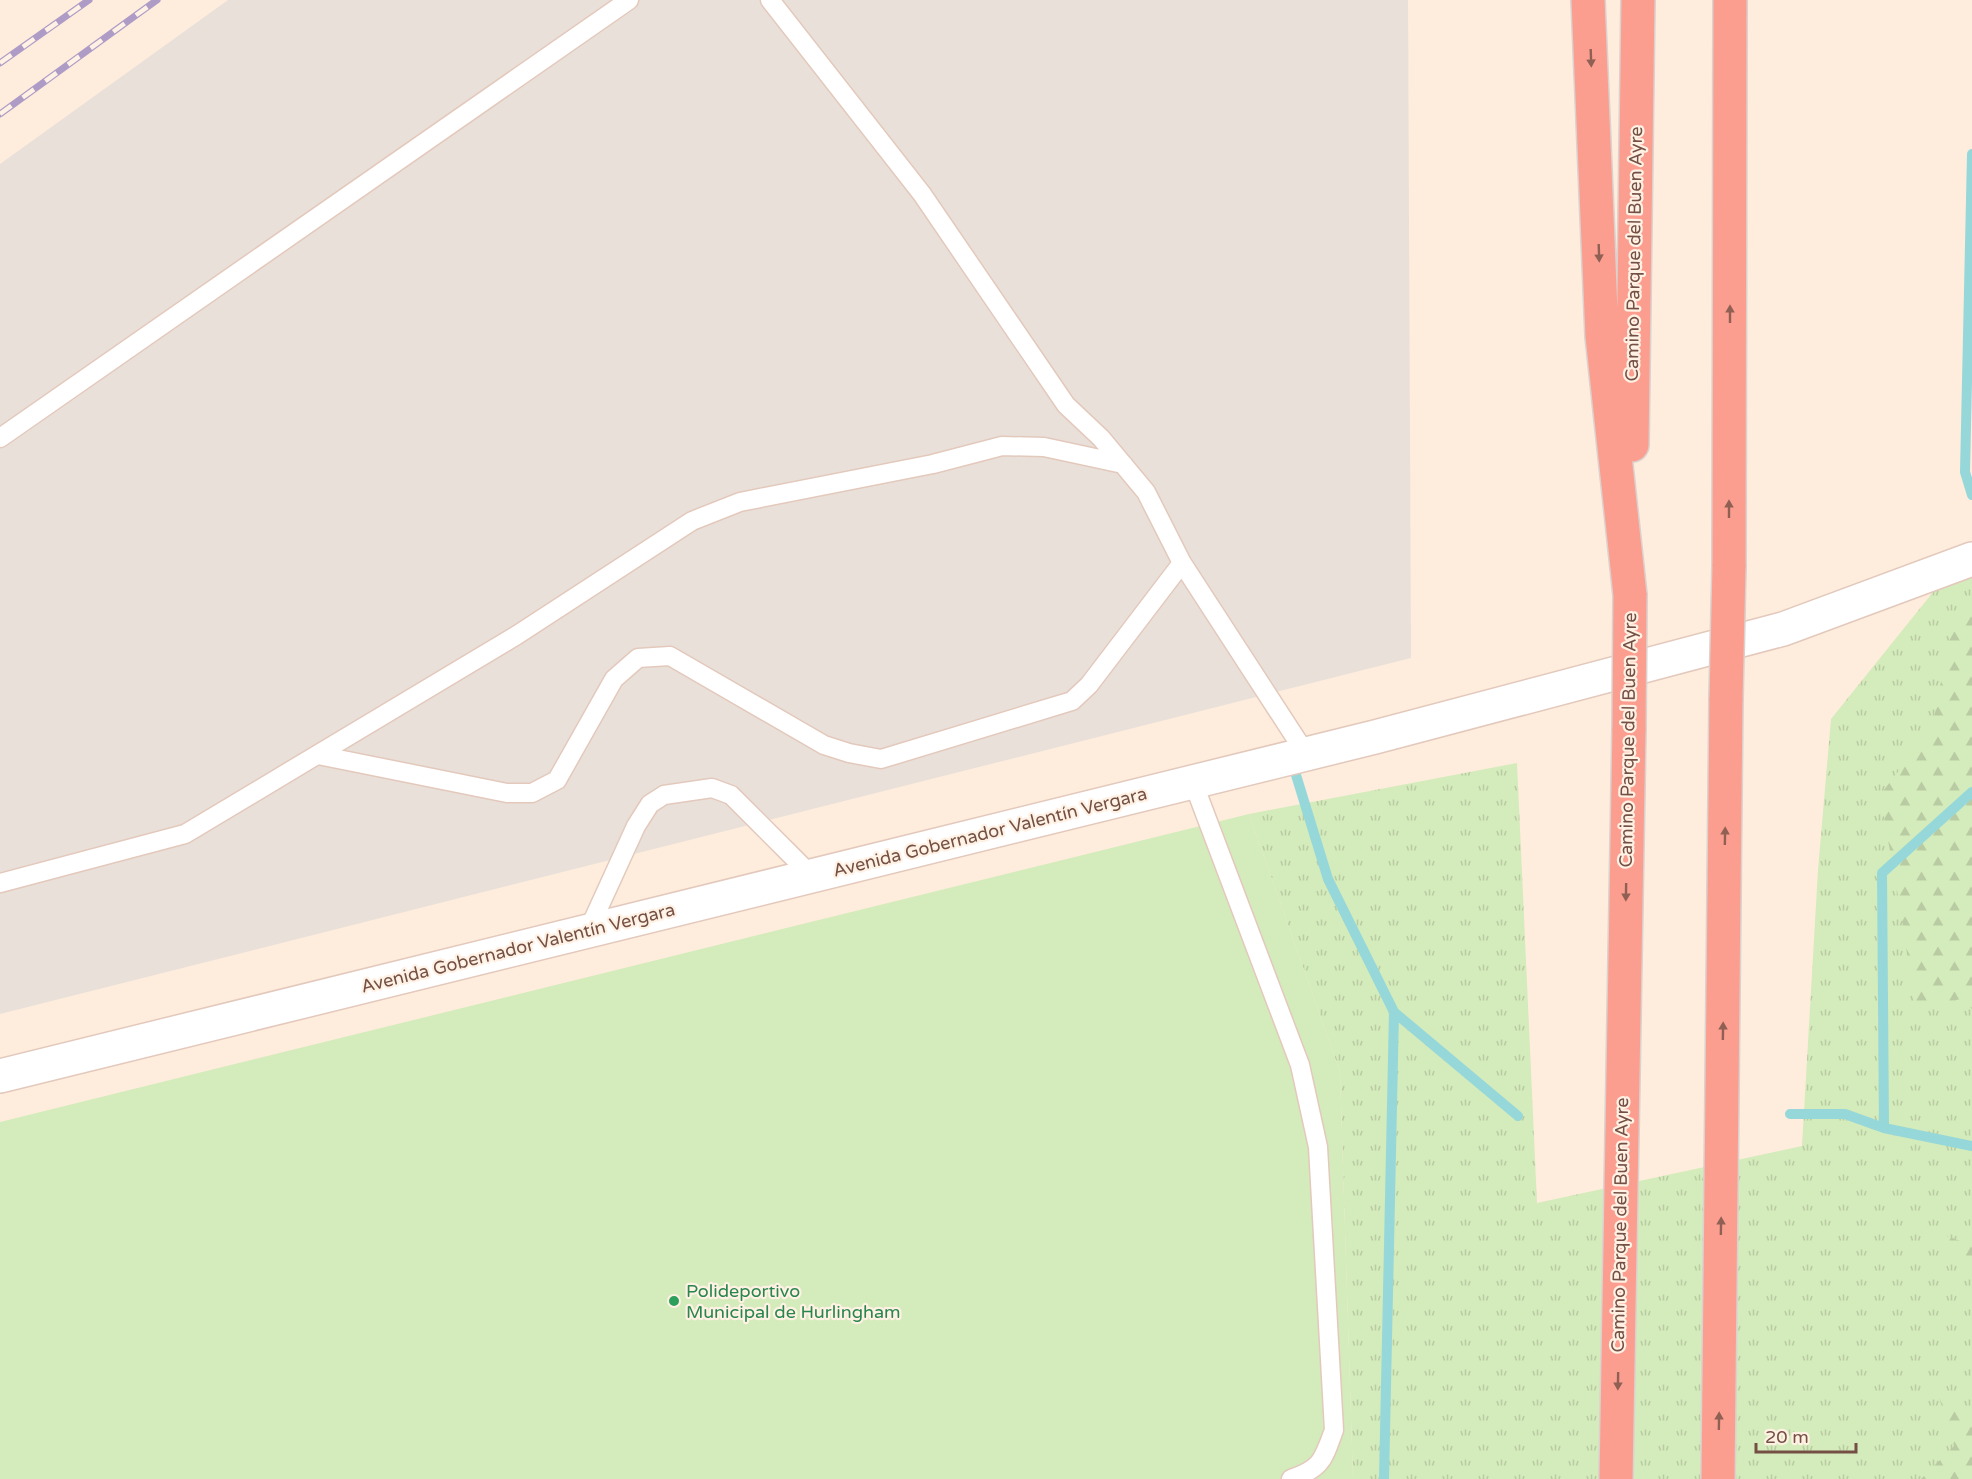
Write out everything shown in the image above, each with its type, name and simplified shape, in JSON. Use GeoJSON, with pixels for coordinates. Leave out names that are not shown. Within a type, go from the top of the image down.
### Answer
{"type":"FeatureCollection","features":[{"type":"Feature","properties":{"kind":"highway"},"geometry":{"type":"LineString","coordinates":[[1588,0],[1602,336],[1630,595]]}},
{"type":"Feature","properties":{"kind":"highway","name":"Camino Parque del Buen Ayre"},"geometry":{"type":"LineString","coordinates":[[1616,1479],[1629,728],[1638,0]]}},
{"type":"Feature","properties":{"kind":"highway"},"geometry":{"type":"LineString","coordinates":[[1718,1479],[1729,567],[1730,0]]}},
{"type":"Feature","properties":{"kind":"highway"},"geometry":{"type":"LineString","coordinates":[[1730,209],[1743,0]]}},
{"type":"Feature","properties":{"kind":"street","name":"Avenida Gobernador Valentín Vergara"},"geometry":{"type":"LineString","coordinates":[[0,1076],[1306,754],[1783,629],[1963,563]]}},
{"type":"Feature","properties":{"kind":"lane"},"geometry":{"type":"LineString","coordinates":[[0,438],[629,0]]}},
{"type":"Feature","properties":{"kind":"lane"},"geometry":{"type":"LineString","coordinates":[[770,0],[922,194],[1066,405],[1101,438],[1146,492],[1182,563],[1306,754]]}},
{"type":"Feature","properties":{"kind":"lane"},"geometry":{"type":"LineString","coordinates":[[0,883],[185,834],[517,635],[692,521],[740,502],[933,464],[1002,446],[1044,447],[1123,464]]}},
{"type":"Feature","properties":{"kind":"lane"},"geometry":{"type":"LineString","coordinates":[[318,755],[507,793],[532,793],[557,780],[614,679],[638,658],[670,656],[824,745],[881,759],[1072,701],[1089,685],[1182,563]]}},
{"type":"Feature","properties":{"kind":"lane"},"geometry":{"type":"LineString","coordinates":[[1193,782],[1300,1065],[1318,1147],[1334,1430],[1322,1462],[1291,1479]]}},
{"type":"Feature","properties":{"kind":"lane"},"geometry":{"type":"LineString","coordinates":[[588,931],[636,826],[650,804],[664,795],[712,788],[731,795],[812,876]]}},
{"type":"Feature","properties":{"kind":"shaded area"},"geometry":{"type":"Polygon","coordinates":[[[228,0],[1408,0],[1411,658],[0,1014],[0,164],[228,0]]]}},
{"type":"Feature","properties":{"kind":"green space"},"geometry":{"type":"Polygon","coordinates":[[[1972,559],[1972,1479],[1353,1479],[1340,1072],[1249,814],[1517,763],[1537,1203],[1802,1146],[1818,870],[1831,719],[1954,566],[1972,559]]]}},
{"type":"Feature","properties":{"kind":"green space"},"geometry":{"type":"Polygon","coordinates":[[[1972,612],[1972,1009],[1961,999],[1915,1008],[1880,795],[1932,728],[1953,619],[1972,612]]]}},
{"type":"Feature","properties":{"kind":"green space","name":"Polideportivo Municipal de Hurlingham"},"geometry":{"type":"Polygon","coordinates":[[[1249,814],[1340,1072],[1353,1479],[0,1479],[0,1122],[1249,814]]]}},
{"type":"Feature","properties":{"kind":"green space"},"geometry":{"type":"Polygon","coordinates":[[[1912,1224],[1972,1245],[1972,1275],[1912,1224]]]}},
{"type":"Feature","properties":{"kind":"green space"},"geometry":{"type":"Polygon","coordinates":[[[1938,1394],[1972,1417],[1972,1479],[1921,1479],[1954,1446],[1938,1394]]]}},
{"type":"Feature","properties":{"kind":"waterway"},"geometry":{"type":"LineString","coordinates":[[1972,154],[1965,472],[1972,495]]}},
{"type":"Feature","properties":{"kind":"waterway"},"geometry":{"type":"LineString","coordinates":[[1296,775],[1328,879],[1394,1012],[1518,1116]]}},
{"type":"Feature","properties":{"kind":"waterway"},"geometry":{"type":"LineString","coordinates":[[1972,792],[1882,873],[1884,1128],[1972,1146]]}},
{"type":"Feature","properties":{"kind":"waterway"},"geometry":{"type":"LineString","coordinates":[[1384,1479],[1394,1012]]}},
{"type":"Feature","properties":{"kind":"waterway"},"geometry":{"type":"LineString","coordinates":[[1790,1114],[1845,1114],[1884,1128]]}},
{"type":"Feature","properties":{"kind":"railway"},"geometry":{"type":"LineString","coordinates":[[0,63],[89,0]]}},
{"type":"Feature","properties":{"kind":"railway"},"geometry":{"type":"LineString","coordinates":[[0,114],[157,0]]}},
{"type":"Feature","properties":{"kind":"place","name":"Polideportivo Municipal de Hurlingham"},"geometry":{"type":"Point","coordinates":[674,1301]}}]}
